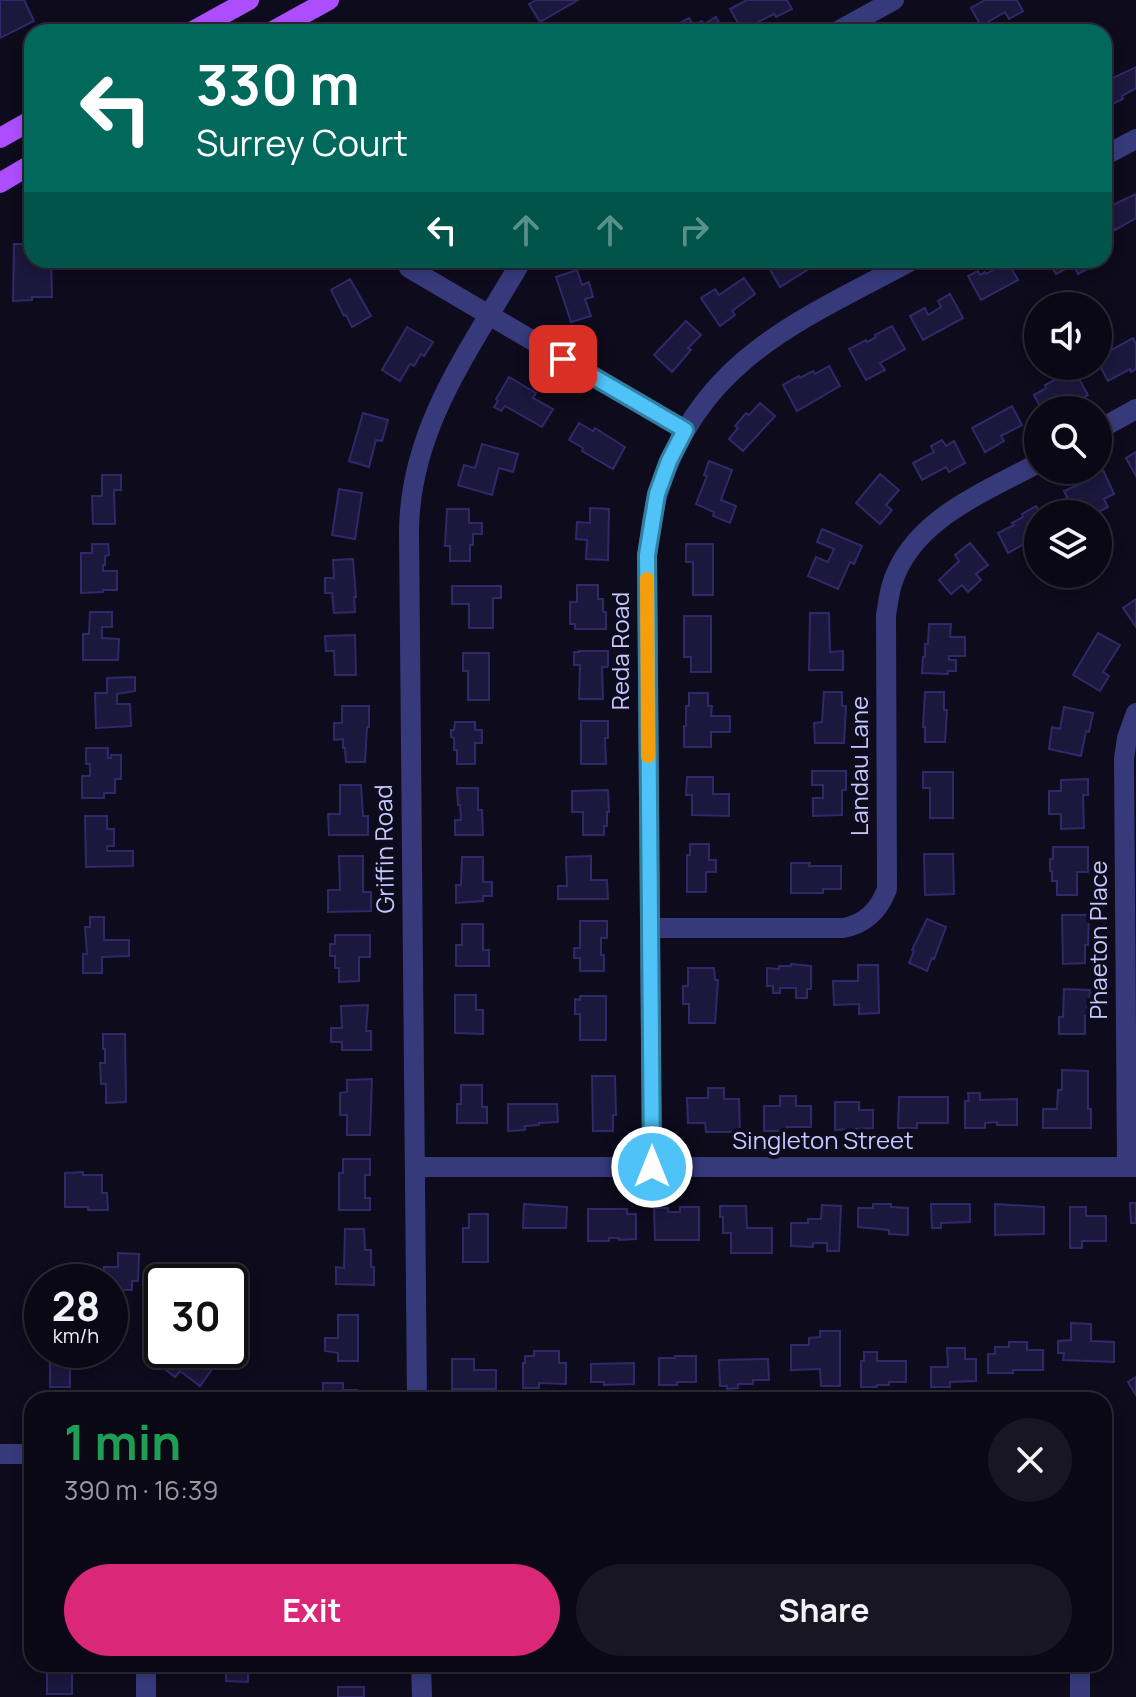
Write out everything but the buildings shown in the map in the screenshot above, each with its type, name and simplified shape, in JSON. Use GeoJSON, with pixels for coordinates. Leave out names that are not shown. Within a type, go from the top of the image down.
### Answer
{"type":"FeatureCollection","features":[{"type":"Feature","properties":{"kind":"main road"},"geometry":{"type":"LineString","coordinates":[[206,24],[249,0]]}},
{"type":"Feature","properties":{"kind":"main road"},"geometry":{"type":"LineString","coordinates":[[286,24],[329,0]]}},
{"type":"Feature","properties":{"kind":"main road"},"geometry":{"type":"LineString","coordinates":[[0,138],[24,124]]}},
{"type":"Feature","properties":{"kind":"main road"},"geometry":{"type":"LineString","coordinates":[[0,183],[24,169]]}},
{"type":"Feature","properties":{"kind":"street"},"geometry":{"type":"LineString","coordinates":[[850,24],[894,0]]}},
{"type":"Feature","properties":{"kind":"street"},"geometry":{"type":"LineString","coordinates":[[1112,152],[1136,139]]}},
{"type":"Feature","properties":{"kind":"street"},"geometry":{"type":"LineString","coordinates":[[409,268],[685,430]]}},
{"type":"Feature","properties":{"kind":"street","name":"Griffin Road"},"geometry":{"type":"LineString","coordinates":[[417,1392],[410,503],[417,463],[444,393],[517,268]]}},
{"type":"Feature","properties":{"kind":"street","name":"Reda Road"},"geometry":{"type":"LineString","coordinates":[[652,1167],[647,555],[657,494],[685,430],[713,391],[738,366],[781,331],[898,268]]}},
{"type":"Feature","properties":{"kind":"street"},"geometry":{"type":"LineString","coordinates":[[1112,422],[1136,409]]}},
{"type":"Feature","properties":{"kind":"street","name":"Landau Lane"},"geometry":{"type":"LineString","coordinates":[[650,928],[843,928],[856,925],[882,902],[887,889],[886,615],[893,581],[909,551],[931,525],[1024,471]]}},
{"type":"Feature","properties":{"kind":"street","name":"Phaeton Place"},"geometry":{"type":"LineString","coordinates":[[1131,1167],[1124,759],[1136,713]]}},
{"type":"Feature","properties":{"kind":"street","name":"Singleton Street"},"geometry":{"type":"LineString","coordinates":[[415,1167],[1131,1167]]}},
{"type":"Feature","properties":{"kind":"street"},"geometry":{"type":"LineString","coordinates":[[0,1454],[24,1454]]}},
{"type":"Feature","properties":{"kind":"street"},"geometry":{"type":"LineString","coordinates":[[146,1672],[146,1697]]}},
{"type":"Feature","properties":{"kind":"street"},"geometry":{"type":"LineString","coordinates":[[421,1672],[422,1697]]}},
{"type":"Feature","properties":{"kind":"street"},"geometry":{"type":"LineString","coordinates":[[1080,1672],[1080,1697]]}},
{"type":"Feature","properties":{"kind":"slow traffic"},"geometry":{"type":"LineString","coordinates":[[647,579],[648,756]]}},
{"type":"Feature","properties":{"kind":"route"},"geometry":{"type":"LineString","coordinates":[[563,359],[685,430],[657,494],[647,555],[652,1167]]}}]}
